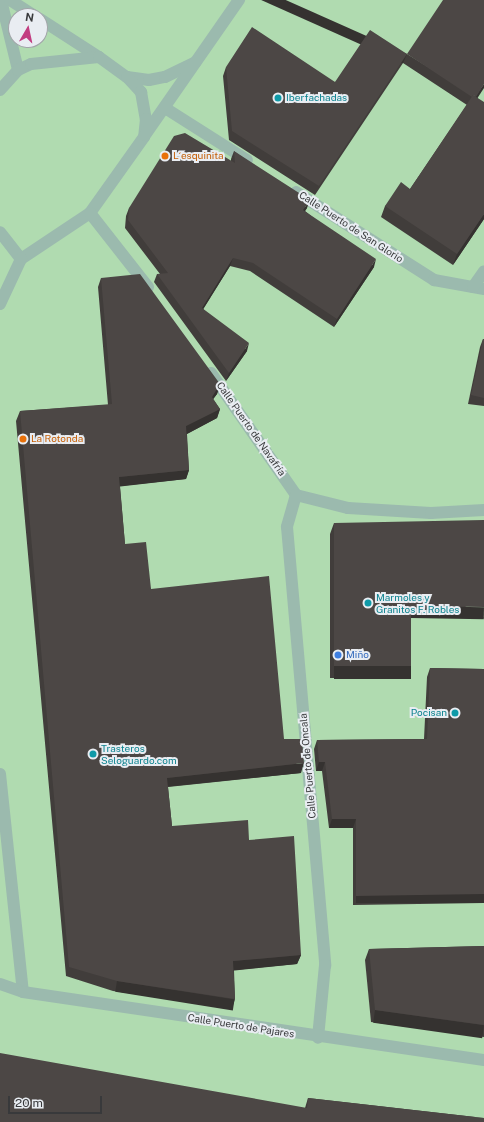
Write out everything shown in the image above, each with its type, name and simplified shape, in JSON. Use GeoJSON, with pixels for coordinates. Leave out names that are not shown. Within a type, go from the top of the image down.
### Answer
{"type":"FeatureCollection","features":[{"type":"Feature","properties":{"kind":"street"},"geometry":{"type":"LineString","coordinates":[[1,0],[18,70]]}},
{"type":"Feature","properties":{"kind":"street"},"geometry":{"type":"LineString","coordinates":[[10,0],[22,8]]}},
{"type":"Feature","properties":{"kind":"street"},"geometry":{"type":"LineString","coordinates":[[0,304],[22,259],[90,213],[165,108],[239,0]]}},
{"type":"Feature","properties":{"kind":"street"},"geometry":{"type":"LineString","coordinates":[[48,24],[127,77],[141,92],[146,118],[144,137]]}},
{"type":"Feature","properties":{"kind":"street"},"geometry":{"type":"LineString","coordinates":[[0,90],[18,70],[46,61],[99,57]]}},
{"type":"Feature","properties":{"kind":"street"},"geometry":{"type":"LineString","coordinates":[[127,77],[149,80],[165,77],[197,62]]}},
{"type":"Feature","properties":{"kind":"street"},"geometry":{"type":"LineString","coordinates":[[165,108],[256,166]]}},
{"type":"Feature","properties":{"kind":"street","name":"Calle Puerto de San Glorio"},"geometry":{"type":"LineString","coordinates":[[282,183],[434,280],[479,288]]}},
{"type":"Feature","properties":{"kind":"street"},"geometry":{"type":"LineString","coordinates":[[90,213],[157,299]]}},
{"type":"Feature","properties":{"kind":"street"},"geometry":{"type":"LineString","coordinates":[[0,232],[22,259]]}},
{"type":"Feature","properties":{"kind":"street"},"geometry":{"type":"LineString","coordinates":[[479,288],[484,271]]}},
{"type":"Feature","properties":{"kind":"street","name":"Calle Puerto de Navafría"},"geometry":{"type":"LineString","coordinates":[[203,362],[271,455],[296,495]]}},
{"type":"Feature","properties":{"kind":"street"},"geometry":{"type":"LineString","coordinates":[[296,495],[348,508],[431,513],[484,510]]}},
{"type":"Feature","properties":{"kind":"street","name":"Calle Puerto de Oncala"},"geometry":{"type":"LineString","coordinates":[[296,495],[287,526],[325,965],[318,1038]]}},
{"type":"Feature","properties":{"kind":"street"},"geometry":{"type":"LineString","coordinates":[[0,774],[23,992]]}},
{"type":"Feature","properties":{"kind":"street","name":"Calle Puerto de Pajares"},"geometry":{"type":"LineString","coordinates":[[0,984],[23,992],[318,1038],[484,1060]]}},
{"type":"Feature","properties":{"kind":"green space"},"geometry":{"type":"Polygon","coordinates":[[[0,0],[484,0],[484,1122],[0,1122],[0,0]]]}},
{"type":"Feature","properties":{"kind":"building"},"geometry":{"type":"Polygon","coordinates":[[[443,0],[484,0],[484,84],[476,97],[473,95],[472,97],[407,54],[443,0]]]}},
{"type":"Feature","properties":{"kind":"building"},"geometry":{"type":"Polygon","coordinates":[[[252,27],[335,82],[370,30],[407,54],[319,186],[232,131],[226,67],[252,27]]]}},
{"type":"Feature","properties":{"kind":"building"},"geometry":{"type":"Polygon","coordinates":[[[473,95],[484,102],[484,214],[457,254],[385,206],[401,182],[410,189],[473,95]]]}},
{"type":"Feature","properties":{"kind":"building"},"geometry":{"type":"Polygon","coordinates":[[[185,133],[235,163],[234,151],[310,200],[303,210],[376,259],[337,319],[253,263],[233,258],[202,308],[249,343],[229,373],[157,274],[168,273],[128,220],[129,208],[174,136],[185,133]]]}},
{"type":"Feature","properties":{"kind":"building"},"geometry":{"type":"Polygon","coordinates":[[[140,274],[220,384],[212,397],[220,409],[186,426],[189,470],[119,477],[125,544],[146,542],[151,589],[269,576],[284,739],[302,739],[304,763],[167,778],[172,826],[248,820],[249,840],[294,836],[301,955],[233,961],[235,999],[117,981],[69,967],[20,411],[112,404],[101,278],[140,274]]]}},
{"type":"Feature","properties":{"kind":"building"},"geometry":{"type":"Polygon","coordinates":[[[484,339],[484,398],[471,395],[484,339]]]}},
{"type":"Feature","properties":{"kind":"building"},"geometry":{"type":"Polygon","coordinates":[[[484,520],[484,607],[411,606],[411,666],[334,666],[334,523],[484,520]]]}},
{"type":"Feature","properties":{"kind":"building"},"geometry":{"type":"Polygon","coordinates":[[[430,668],[484,669],[484,894],[356,896],[356,819],[332,819],[325,762],[319,762],[317,740],[427,739],[430,668]]]}},
{"type":"Feature","properties":{"kind":"building"},"geometry":{"type":"Polygon","coordinates":[[[484,946],[484,1025],[375,1010],[369,949],[484,946]]]}},
{"type":"Feature","properties":{"kind":"building"},"geometry":{"type":"Polygon","coordinates":[[[0,1053],[307,1108],[308,1098],[484,1118],[484,1122],[0,1122],[0,1053]]]}},
{"type":"Feature","properties":{"kind":"place","name":"Iberfachadas"},"geometry":{"type":"Point","coordinates":[278,98]}},
{"type":"Feature","properties":{"kind":"place","name":"L´esquinita"},"geometry":{"type":"Point","coordinates":[165,156]}},
{"type":"Feature","properties":{"kind":"place","name":"La Rotonda"},"geometry":{"type":"Point","coordinates":[23,439]}},
{"type":"Feature","properties":{"kind":"place","name":"Marmoles y Granitos F. Robles"},"geometry":{"type":"Point","coordinates":[368,603]}},
{"type":"Feature","properties":{"kind":"place","name":"Miño"},"geometry":{"type":"Point","coordinates":[338,655]}},
{"type":"Feature","properties":{"kind":"place","name":"Pocisan"},"geometry":{"type":"Point","coordinates":[455,713]}},
{"type":"Feature","properties":{"kind":"place","name":"Trasteros Seloguardo.com"},"geometry":{"type":"Point","coordinates":[93,754]}}]}
